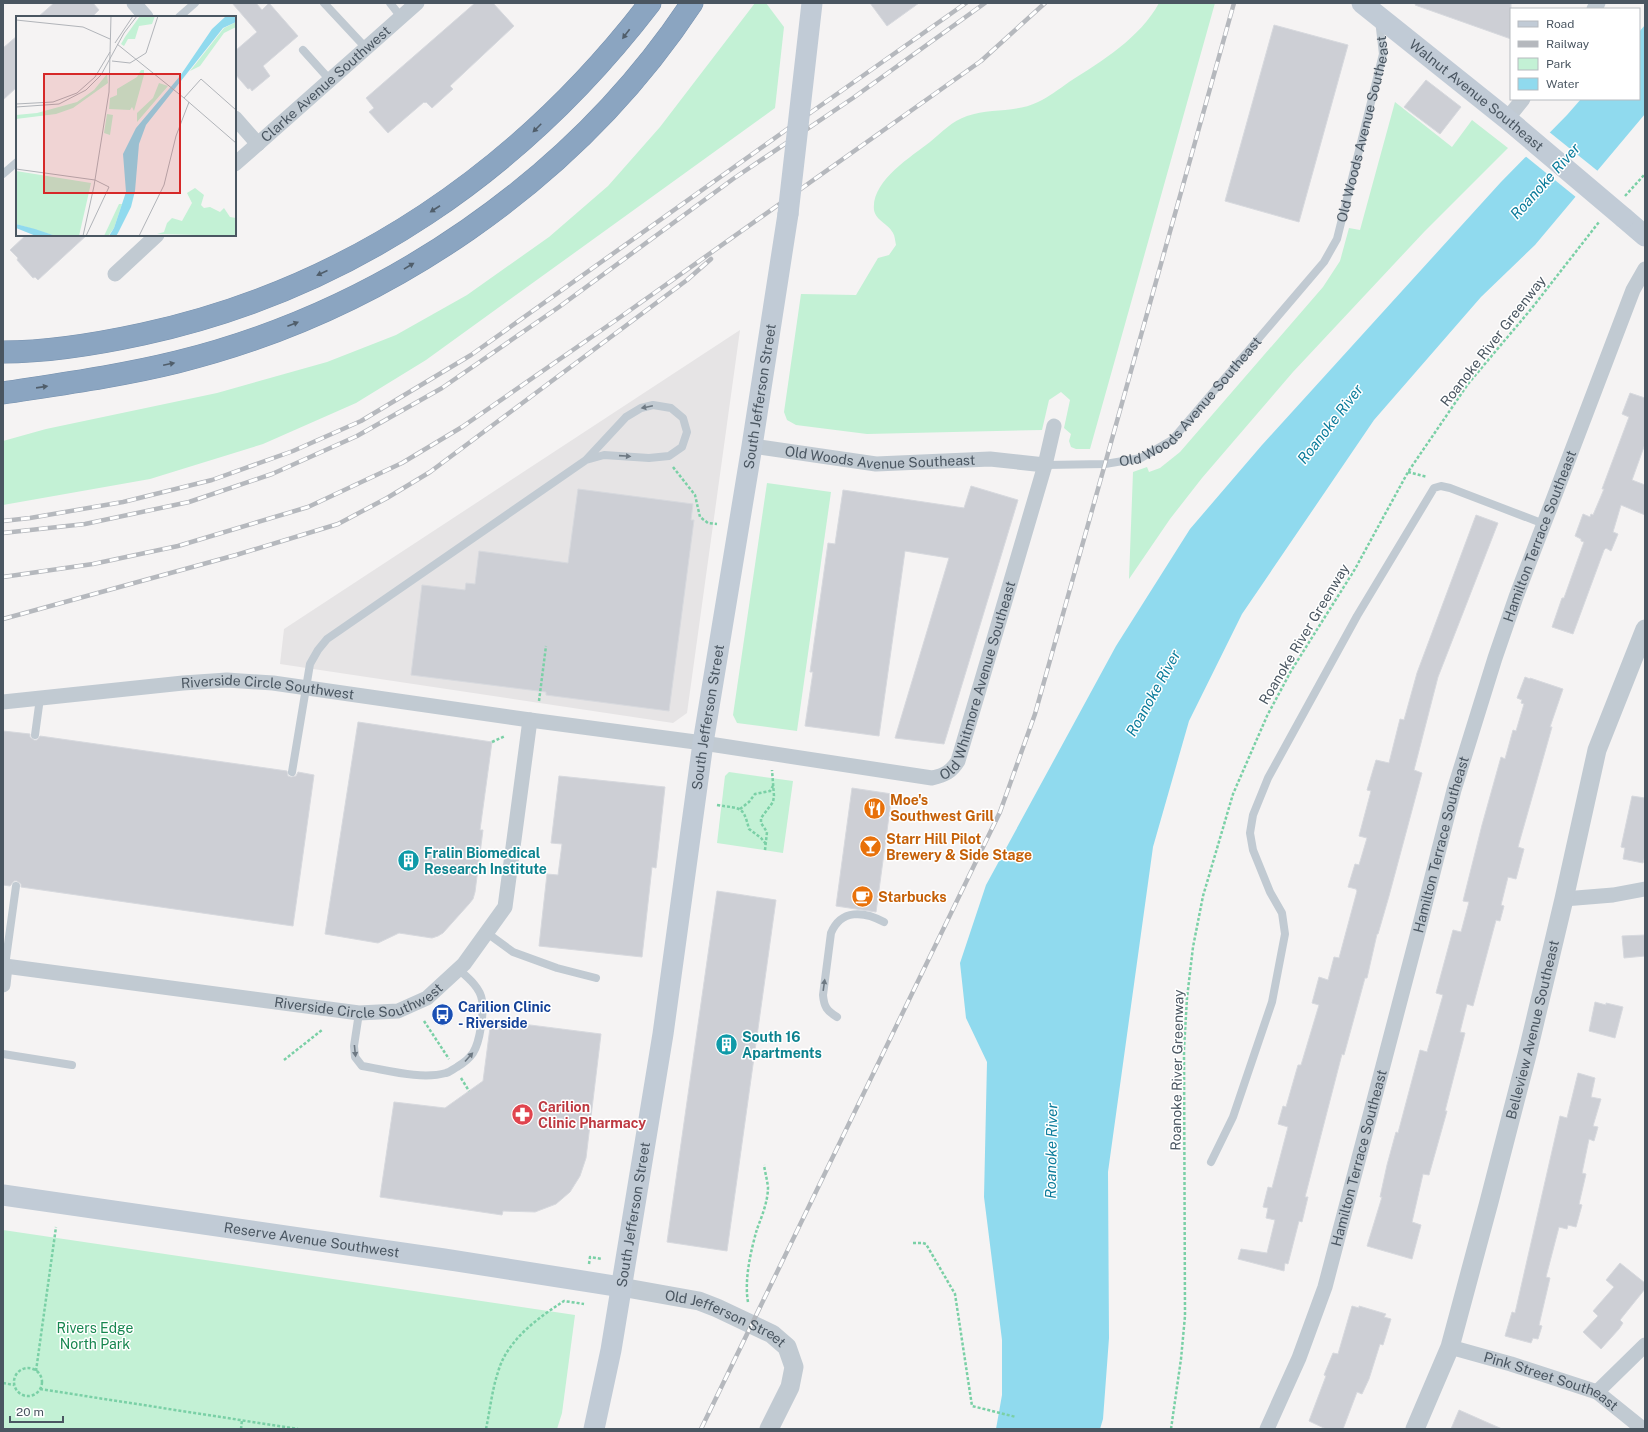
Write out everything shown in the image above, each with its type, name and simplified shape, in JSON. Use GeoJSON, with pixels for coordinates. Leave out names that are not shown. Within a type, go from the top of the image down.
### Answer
{"type":"FeatureCollection","features":[{"type":"Feature","properties":{"kind":"highway"},"geometry":{"type":"LineString","coordinates":[[3,352],[30,352],[115,340],[165,329],[227,311],[284,290],[331,269],[398,233],[447,201],[531,134],[583,83],[622,40],[650,3]]}},
{"type":"Feature","properties":{"kind":"highway"},"geometry":{"type":"LineString","coordinates":[[3,392],[101,378],[178,362],[250,340],[303,320],[362,292],[408,267],[462,233],[512,196],[557,158],[600,117],[641,72],[692,3]]}},
{"type":"Feature","properties":{"kind":"main road","name":"South Jefferson Street"},"geometry":{"type":"LineString","coordinates":[[594,1429],[611,1350],[663,1034],[703,743],[752,446],[788,214],[812,3]]}},
{"type":"Feature","properties":{"kind":"main road","name":"Walnut Avenue Southeast"},"geometry":{"type":"LineString","coordinates":[[1362,3],[1507,119],[1645,236]]}},
{"type":"Feature","properties":{"kind":"main road","name":"Reserve Avenue Southwest"},"geometry":{"type":"LineString","coordinates":[[3,1195],[444,1259],[621,1287]]}},
{"type":"Feature","properties":{"kind":"street"},"geometry":{"type":"LineString","coordinates":[[134,3],[145,16]]}},
{"type":"Feature","properties":{"kind":"street","name":"Clarke Avenue Southwest"},"geometry":{"type":"LineString","coordinates":[[236,163],[417,3]]}},
{"type":"Feature","properties":{"kind":"street"},"geometry":{"type":"LineString","coordinates":[[1507,119],[1522,100]]}},
{"type":"Feature","properties":{"kind":"street"},"geometry":{"type":"LineString","coordinates":[[236,119],[258,144]]}},
{"type":"Feature","properties":{"kind":"street"},"geometry":{"type":"LineString","coordinates":[[115,274],[156,236]]}},
{"type":"Feature","properties":{"kind":"street","name":"Hamilton Terrace Southeast"},"geometry":{"type":"LineString","coordinates":[[1267,1429],[1299,1358],[1325,1287],[1454,790],[1494,658],[1633,290],[1645,269]]}},
{"type":"Feature","properties":{"kind":"street","name":"Old Whitmore Avenue Southeast"},"geometry":{"type":"LineString","coordinates":[[703,743],[932,778],[944,776],[952,770],[958,761],[1045,464],[1054,426]]}},
{"type":"Feature","properties":{"kind":"street","name":"Old Woods Avenue Southeast"},"geometry":{"type":"LineString","coordinates":[[752,446],[876,464],[990,459],[1045,464]]}},
{"type":"Feature","properties":{"kind":"street","name":"Belleview Avenue Southeast"},"geometry":{"type":"LineString","coordinates":[[1415,1429],[1450,1347],[1527,1056],[1597,750],[1645,629]]}},
{"type":"Feature","properties":{"kind":"street","name":"Riverside Circle Southwest"},"geometry":{"type":"LineString","coordinates":[[3,702],[183,683],[227,680],[273,683],[703,743]]}},
{"type":"Feature","properties":{"kind":"street","name":"Riverside Circle Southwest"},"geometry":{"type":"LineString","coordinates":[[4,967],[359,1013],[398,1011],[427,998],[464,964],[505,907],[530,720]]}},
{"type":"Feature","properties":{"kind":"street"},"geometry":{"type":"LineString","coordinates":[[1564,899],[1613,895],[1645,889]]}},
{"type":"Feature","properties":{"kind":"street"},"geometry":{"type":"LineString","coordinates":[[3,985],[4,967]]}},
{"type":"Feature","properties":{"kind":"street","name":"Old Jefferson Street"},"geometry":{"type":"LineString","coordinates":[[621,1287],[699,1301],[772,1334],[787,1347],[794,1367],[790,1387],[769,1429]]}},
{"type":"Feature","properties":{"kind":"street"},"geometry":{"type":"LineString","coordinates":[[1597,1392],[1645,1345]]}},
{"type":"Feature","properties":{"kind":"street","name":"Pink Street Southeast"},"geometry":{"type":"LineString","coordinates":[[1450,1347],[1519,1366],[1597,1392],[1643,1429]]}},
{"type":"Feature","properties":{"kind":"lane"},"geometry":{"type":"LineString","coordinates":[[181,16],[195,3]]}},
{"type":"Feature","properties":{"kind":"lane"},"geometry":{"type":"LineString","coordinates":[[324,3],[366,48]]}},
{"type":"Feature","properties":{"kind":"lane"},"geometry":{"type":"LineString","coordinates":[[390,3],[401,17]]}},
{"type":"Feature","properties":{"kind":"lane","name":"Old Woods Avenue Southeast"},"geometry":{"type":"LineString","coordinates":[[1045,464],[1105,464],[1141,458],[1172,440],[1324,262],[1337,239],[1383,54],[1377,3]]}},
{"type":"Feature","properties":{"kind":"lane"},"geometry":{"type":"LineString","coordinates":[[303,50],[330,80]]}},
{"type":"Feature","properties":{"kind":"lane"},"geometry":{"type":"LineString","coordinates":[[3,174],[16,163]]}},
{"type":"Feature","properties":{"kind":"lane"},"geometry":{"type":"LineString","coordinates":[[292,772],[310,664],[318,650],[327,639],[586,460],[626,417],[641,408],[653,405],[671,408],[683,418],[687,432],[682,447],[669,456],[649,458],[604,455],[586,460]]}},
{"type":"Feature","properties":{"kind":"lane"},"geometry":{"type":"LineString","coordinates":[[1211,1162],[1233,1117],[1272,1002],[1285,934],[1282,913],[1270,892],[1252,850],[1250,834],[1253,815],[1268,778],[1357,616],[1434,488],[1441,486],[1450,488],[1544,524]]}},
{"type":"Feature","properties":{"kind":"lane"},"geometry":{"type":"LineString","coordinates":[[35,735],[40,698]]}},
{"type":"Feature","properties":{"kind":"lane"},"geometry":{"type":"LineString","coordinates":[[4,967],[16,886]]}},
{"type":"Feature","properties":{"kind":"lane"},"geometry":{"type":"LineString","coordinates":[[837,1017],[827,1011],[824,1004],[823,995],[831,933],[835,924],[842,918],[862,915],[873,916],[884,922]]}},
{"type":"Feature","properties":{"kind":"lane"},"geometry":{"type":"LineString","coordinates":[[487,933],[513,952],[557,968],[596,978]]}},
{"type":"Feature","properties":{"kind":"lane"},"geometry":{"type":"LineString","coordinates":[[359,1013],[354,1052],[355,1057],[362,1066],[431,1075],[448,1073],[462,1064],[473,1053],[479,1039],[482,1016],[482,999],[478,989],[458,969]]}},
{"type":"Feature","properties":{"kind":"lane"},"geometry":{"type":"LineString","coordinates":[[3,1054],[72,1065]]}},
{"type":"Feature","properties":{"kind":"path"},"geometry":{"type":"LineString","coordinates":[[1633,187],[1643,178],[1645,174]]}},
{"type":"Feature","properties":{"kind":"path","name":"Roanoke River Greenway"},"geometry":{"type":"LineString","coordinates":[[1171,1429],[1181,1359],[1185,1316],[1184,1049],[1187,998],[1192,947],[1203,896],[1233,794],[1267,716],[1291,671],[1355,569],[1408,472],[1468,384],[1532,308],[1597,224]]}},
{"type":"Feature","properties":{"kind":"path"},"geometry":{"type":"LineString","coordinates":[[669,456],[673,468],[695,495],[700,517],[708,523],[717,524]]}},
{"type":"Feature","properties":{"kind":"path"},"geometry":{"type":"LineString","coordinates":[[539,701],[546,646]]}},
{"type":"Feature","properties":{"kind":"path"},"geometry":{"type":"LineString","coordinates":[[492,742],[505,736]]}},
{"type":"Feature","properties":{"kind":"path"},"geometry":{"type":"LineString","coordinates":[[765,850],[767,832],[761,823],[761,818],[773,802],[772,770]]}},
{"type":"Feature","properties":{"kind":"path"},"geometry":{"type":"LineString","coordinates":[[740,809],[749,802],[755,794],[770,791],[773,785]]}},
{"type":"Feature","properties":{"kind":"path"},"geometry":{"type":"LineString","coordinates":[[717,805],[740,809],[746,817],[749,829],[761,838],[766,845]]}},
{"type":"Feature","properties":{"kind":"path"},"geometry":{"type":"LineString","coordinates":[[424,1021],[469,1091]]}},
{"type":"Feature","properties":{"kind":"path"},"geometry":{"type":"LineString","coordinates":[[284,1060],[322,1030]]}},
{"type":"Feature","properties":{"kind":"path"},"geometry":{"type":"LineString","coordinates":[[752,1324],[746,1284],[755,1235],[765,1204],[768,1187],[764,1165]]}},
{"type":"Feature","properties":{"kind":"path"},"geometry":{"type":"LineString","coordinates":[[36,1371],[27,1368],[19,1372],[16,1376],[14,1385],[19,1393],[28,1396],[33,1395],[40,1389],[42,1381],[36,1371],[56,1227]]}},
{"type":"Feature","properties":{"kind":"path"},"geometry":{"type":"LineString","coordinates":[[913,1243],[926,1244],[955,1294],[972,1406],[1016,1417]]}},
{"type":"Feature","properties":{"kind":"path"},"geometry":{"type":"LineString","coordinates":[[590,1257],[602,1259]]}},
{"type":"Feature","properties":{"kind":"path"},"geometry":{"type":"LineString","coordinates":[[486,1429],[498,1371],[511,1346],[526,1330],[564,1300],[584,1304]]}},
{"type":"Feature","properties":{"kind":"path"},"geometry":{"type":"LineString","coordinates":[[3,1383],[14,1385]]}},
{"type":"Feature","properties":{"kind":"path"},"geometry":{"type":"LineString","coordinates":[[40,1389],[298,1429]]}},
{"type":"Feature","properties":{"kind":"path"},"geometry":{"type":"LineString","coordinates":[[241,1429],[242,1420]]}},
{"type":"Feature","properties":{"kind":"shaded area"},"geometry":{"type":"Polygon","coordinates":[[[740,330],[687,713],[673,723],[280,664],[284,629],[740,330]]]}},
{"type":"Feature","properties":{"kind":"green space"},"geometry":{"type":"Polygon","coordinates":[[[755,3],[766,3],[784,27],[775,108],[426,360],[356,403],[263,444],[150,479],[3,505],[3,441],[46,429],[217,393],[327,362],[396,335],[467,295],[549,237],[608,186],[660,127],[755,3]]]}},
{"type":"Feature","properties":{"kind":"green space"},"geometry":{"type":"Polygon","coordinates":[[[1159,3],[1215,3],[1090,449],[1076,449],[1071,447],[1069,441],[1071,434],[1064,428],[1070,400],[1061,392],[1049,400],[1042,430],[867,434],[796,425],[787,420],[784,412],[801,294],[856,295],[878,258],[889,255],[896,245],[891,230],[877,217],[874,210],[875,199],[885,180],[903,162],[947,127],[962,118],[985,112],[1021,108],[1038,102],[1050,95],[1107,57],[1131,38],[1151,16],[1159,3]]]}},
{"type":"Feature","properties":{"kind":"green space"},"geometry":{"type":"Polygon","coordinates":[[[1395,102],[1452,147],[1472,120],[1508,148],[1424,232],[1293,372],[1202,478],[1170,519],[1129,579],[1133,472],[1147,467],[1149,472],[1160,468],[1180,452],[1323,287],[1340,261],[1349,228],[1360,230],[1395,102]]]}},
{"type":"Feature","properties":{"kind":"green space"},"geometry":{"type":"Polygon","coordinates":[[[767,483],[831,492],[797,731],[737,723],[733,715],[767,483]]]}},
{"type":"Feature","properties":{"kind":"green space"},"geometry":{"type":"Polygon","coordinates":[[[729,772],[793,781],[783,853],[717,843],[725,776],[729,772]]]}},
{"type":"Feature","properties":{"kind":"green space","name":"Rivers Edge North Park"},"geometry":{"type":"Polygon","coordinates":[[[3,1230],[575,1315],[562,1413],[557,1429],[3,1429],[3,1230]]]}},
{"type":"Feature","properties":{"kind":"water","name":"Roanoke River"},"geometry":{"type":"Polygon","coordinates":[[[1645,25],[1645,114],[1535,245],[1481,297],[1374,420],[1242,614],[1189,721],[1153,847],[1108,1172],[1109,1338],[1103,1419],[1100,1429],[996,1429],[1002,1395],[1002,1340],[984,1197],[987,1062],[966,1018],[960,963],[986,885],[1116,646],[1190,529],[1262,445],[1501,182],[1580,100],[1640,100],[1640,31],[1645,25]]]}},
{"type":"Feature","properties":{"kind":"pier"},"geometry":{"type":"Polygon","coordinates":[[[1548,131],[1599,172],[1577,198],[1524,155],[1548,131]]]}},
{"type":"Feature","properties":{"kind":"building"},"geometry":{"type":"Polygon","coordinates":[[[54,3],[93,3],[99,10],[93,16],[39,16],[54,3]]]}},
{"type":"Feature","properties":{"kind":"building"},"geometry":{"type":"Polygon","coordinates":[[[232,3],[256,3],[262,10],[269,3],[298,36],[263,66],[270,76],[252,91],[250,88],[248,89],[236,75],[236,50],[257,32],[232,3]]]}},
{"type":"Feature","properties":{"kind":"building"},"geometry":{"type":"Polygon","coordinates":[[[475,3],[493,3],[514,26],[450,86],[453,89],[432,108],[424,102],[388,133],[369,112],[374,108],[366,98],[475,3]]]}},
{"type":"Feature","properties":{"kind":"building"},"geometry":{"type":"Polygon","coordinates":[[[870,3],[919,3],[887,26],[870,3]]]}},
{"type":"Feature","properties":{"kind":"building"},"geometry":{"type":"Polygon","coordinates":[[[1416,3],[1511,3],[1510,39],[1415,5],[1416,3]]]}},
{"type":"Feature","properties":{"kind":"building"},"geometry":{"type":"Polygon","coordinates":[[[1274,25],[1348,45],[1299,222],[1225,201],[1274,25]]]}},
{"type":"Feature","properties":{"kind":"building"},"geometry":{"type":"Polygon","coordinates":[[[16,37],[16,88],[3,100],[3,48],[16,37]]]}},
{"type":"Feature","properties":{"kind":"building"},"geometry":{"type":"Polygon","coordinates":[[[1426,80],[1461,107],[1440,134],[1404,107],[1426,80]]]}},
{"type":"Feature","properties":{"kind":"building"},"geometry":{"type":"Polygon","coordinates":[[[25,236],[86,236],[38,280],[35,277],[33,278],[10,250],[25,236]]]}},
{"type":"Feature","properties":{"kind":"building"},"geometry":{"type":"Polygon","coordinates":[[[1630,393],[1645,398],[1645,444],[1632,480],[1645,485],[1645,515],[1621,505],[1613,532],[1618,534],[1611,551],[1606,548],[1604,550],[1573,634],[1552,627],[1584,542],[1575,536],[1583,514],[1590,517],[1591,514],[1593,515],[1604,489],[1602,489],[1629,417],[1622,414],[1630,393]]]}},
{"type":"Feature","properties":{"kind":"building"},"geometry":{"type":"Polygon","coordinates":[[[971,486],[1018,500],[944,744],[895,738],[949,558],[905,551],[879,736],[805,726],[813,672],[810,672],[828,543],[835,544],[843,490],[964,508],[971,486]]]}},
{"type":"Feature","properties":{"kind":"building"},"geometry":{"type":"Polygon","coordinates":[[[578,489],[693,504],[691,520],[694,520],[669,711],[546,695],[546,692],[411,675],[422,585],[465,590],[466,583],[475,584],[479,551],[568,563],[578,489]]]}},
{"type":"Feature","properties":{"kind":"building"},"geometry":{"type":"Polygon","coordinates":[[[1476,515],[1498,523],[1438,677],[1414,770],[1422,773],[1389,896],[1377,934],[1367,978],[1365,978],[1344,1055],[1342,1054],[1305,1197],[1308,1197],[1302,1222],[1299,1221],[1288,1264],[1285,1263],[1284,1271],[1238,1259],[1241,1249],[1267,1253],[1275,1220],[1266,1218],[1268,1208],[1263,1207],[1268,1187],[1272,1188],[1288,1127],[1278,1124],[1283,1106],[1286,1107],[1298,1065],[1301,1065],[1319,1005],[1312,1003],[1319,977],[1328,980],[1334,957],[1339,958],[1357,891],[1356,889],[1348,887],[1355,864],[1359,865],[1367,838],[1359,836],[1371,791],[1367,790],[1376,760],[1389,763],[1400,719],[1404,720],[1417,673],[1476,515]]]}},
{"type":"Feature","properties":{"kind":"building"},"geometry":{"type":"Polygon","coordinates":[[[1525,677],[1563,689],[1550,727],[1552,727],[1518,847],[1524,849],[1516,879],[1508,877],[1501,905],[1504,906],[1500,921],[1496,920],[1473,1006],[1467,1004],[1460,1032],[1465,1033],[1445,1111],[1447,1111],[1429,1175],[1423,1174],[1412,1222],[1421,1225],[1412,1259],[1367,1246],[1382,1197],[1380,1197],[1387,1165],[1396,1132],[1398,1133],[1420,1050],[1427,1052],[1443,995],[1436,993],[1453,930],[1461,932],[1469,902],[1463,901],[1482,825],[1501,757],[1505,759],[1513,730],[1516,731],[1524,704],[1521,703],[1522,700],[1517,698],[1525,677]]]}},
{"type":"Feature","properties":{"kind":"building","name":"Fralin Biomedical Research Institute"},"geometry":{"type":"Polygon","coordinates":[[[358,722],[492,742],[480,830],[483,830],[475,892],[473,899],[469,904],[443,933],[438,936],[432,938],[399,933],[378,943],[325,934],[358,722]]]}},
{"type":"Feature","properties":{"kind":"building"},"geometry":{"type":"Polygon","coordinates":[[[3,731],[30,734],[30,737],[34,740],[37,740],[40,736],[287,771],[288,776],[291,777],[296,776],[298,772],[314,775],[293,926],[21,887],[21,884],[17,881],[14,881],[10,886],[3,885],[3,731]]]}},
{"type":"Feature","properties":{"kind":"building"},"geometry":{"type":"Polygon","coordinates":[[[559,776],[665,787],[656,868],[652,867],[642,957],[539,946],[547,874],[558,875],[562,844],[551,843],[559,776]]]}},
{"type":"Feature","properties":{"kind":"building"},"geometry":{"type":"Polygon","coordinates":[[[852,788],[892,794],[876,912],[836,906],[852,788]]]}},
{"type":"Feature","properties":{"kind":"building"},"geometry":{"type":"Polygon","coordinates":[[[1632,796],[1645,798],[1645,856],[1643,863],[1623,859],[1625,848],[1621,847],[1632,796]]]}},
{"type":"Feature","properties":{"kind":"building","name":"South 16 Apartments"},"geometry":{"type":"Polygon","coordinates":[[[717,891],[776,900],[727,1251],[667,1242],[717,891]]]}},
{"type":"Feature","properties":{"kind":"building"},"geometry":{"type":"Polygon","coordinates":[[[1645,935],[1645,956],[1624,958],[1622,936],[1645,935]]]}},
{"type":"Feature","properties":{"kind":"building"},"geometry":{"type":"Polygon","coordinates":[[[1595,1002],[1623,1007],[1615,1038],[1589,1031],[1595,1002]]]}},
{"type":"Feature","properties":{"kind":"building"},"geometry":{"type":"Polygon","coordinates":[[[491,1020],[601,1034],[586,1158],[580,1176],[570,1192],[556,1204],[535,1212],[503,1211],[502,1215],[380,1197],[394,1102],[445,1108],[483,1081],[491,1020]]]}},
{"type":"Feature","properties":{"kind":"building"},"geometry":{"type":"Polygon","coordinates":[[[1578,1073],[1595,1078],[1591,1097],[1601,1099],[1593,1126],[1598,1127],[1594,1141],[1589,1139],[1582,1173],[1586,1174],[1579,1204],[1582,1205],[1576,1227],[1568,1225],[1567,1229],[1559,1227],[1546,1277],[1550,1278],[1539,1325],[1542,1326],[1538,1339],[1533,1338],[1531,1343],[1505,1336],[1512,1312],[1515,1313],[1560,1116],[1567,1118],[1578,1073]]]}},
{"type":"Feature","properties":{"kind":"building"},"geometry":{"type":"Polygon","coordinates":[[[1620,1263],[1645,1283],[1645,1289],[1620,1320],[1623,1323],[1619,1329],[1601,1349],[1583,1332],[1598,1316],[1593,1311],[1614,1287],[1606,1280],[1620,1263]]]}},
{"type":"Feature","properties":{"kind":"building"},"geometry":{"type":"Polygon","coordinates":[[[1352,1306],[1359,1308],[1359,1306],[1386,1314],[1384,1317],[1391,1319],[1383,1345],[1380,1344],[1369,1379],[1362,1394],[1357,1392],[1343,1429],[1326,1429],[1309,1421],[1333,1353],[1338,1354],[1352,1306]]]}},
{"type":"Feature","properties":{"kind":"building"},"geometry":{"type":"Polygon","coordinates":[[[1459,1410],[1502,1429],[1451,1429],[1459,1410]]]}},
{"type":"Feature","properties":{"kind":"railway"},"geometry":{"type":"LineString","coordinates":[[3,521],[30,518],[123,502],[212,480],[293,451],[361,421],[471,355],[966,3]]}},
{"type":"Feature","properties":{"kind":"railway"},"geometry":{"type":"LineString","coordinates":[[3,533],[85,524],[189,502],[272,474],[357,436],[442,388],[559,307],[733,179],[853,98],[985,3]]}},
{"type":"Feature","properties":{"kind":"railway"},"geometry":{"type":"LineString","coordinates":[[3,577],[93,564],[178,546],[308,507],[402,463],[462,427],[619,318],[981,61],[1045,3]]}},
{"type":"Feature","properties":{"kind":"railway"},"geometry":{"type":"LineString","coordinates":[[701,1429],[1000,812],[1035,714],[1234,3]]}},
{"type":"Feature","properties":{"kind":"railway"},"geometry":{"type":"LineString","coordinates":[[3,619],[236,555],[338,524],[387,498],[430,472],[687,280],[711,259]]}},
{"type":"Feature","properties":{"kind":"place","name":"Moe's Southwest Grill"},"geometry":{"type":"Point","coordinates":[875,808]}},
{"type":"Feature","properties":{"kind":"place","name":"Starr Hill Pilot Brewery & Side Stage"},"geometry":{"type":"Point","coordinates":[870,847]}},
{"type":"Feature","properties":{"kind":"place","name":"Fralin Biomedical Research Institute"},"geometry":{"type":"Point","coordinates":[408,861]}},
{"type":"Feature","properties":{"kind":"place","name":"Starbucks"},"geometry":{"type":"Point","coordinates":[862,897]}},
{"type":"Feature","properties":{"kind":"place","name":"Carilion Clinic - Riverside"},"geometry":{"type":"Point","coordinates":[443,1015]}},
{"type":"Feature","properties":{"kind":"place","name":"South 16 Apartments"},"geometry":{"type":"Point","coordinates":[726,1045]}},
{"type":"Feature","properties":{"kind":"place","name":"Carilion Clinic Pharmacy"},"geometry":{"type":"Point","coordinates":[523,1115]}}]}
